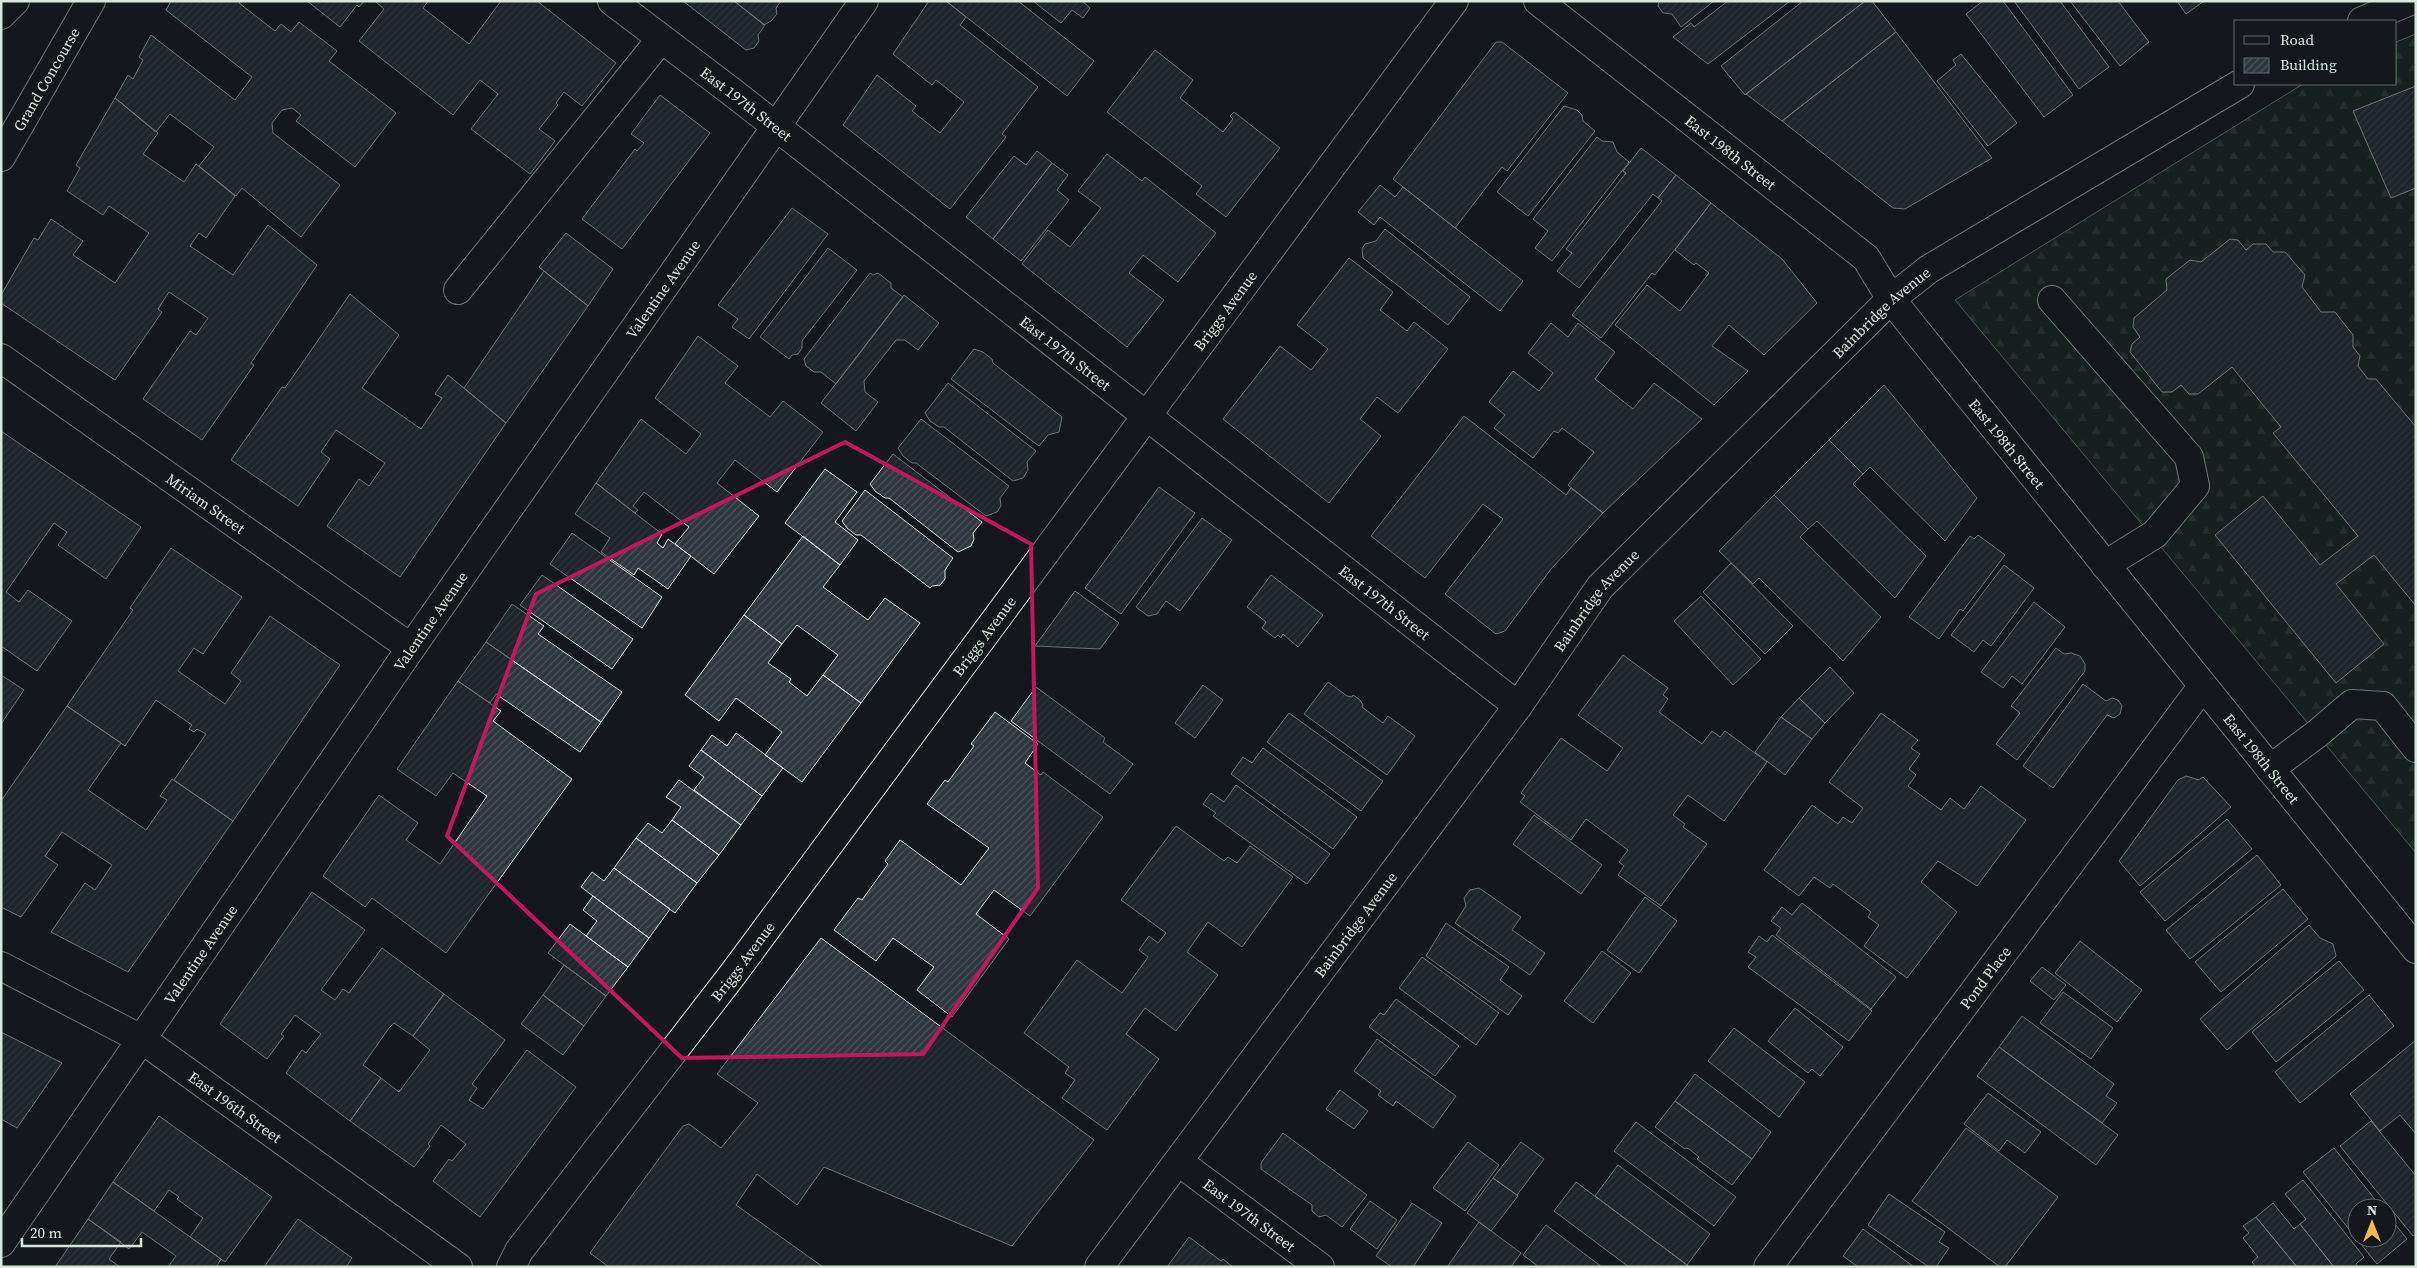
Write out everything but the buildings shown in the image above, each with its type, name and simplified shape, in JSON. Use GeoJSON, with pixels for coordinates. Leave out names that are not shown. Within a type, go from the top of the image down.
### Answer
{"type":"FeatureCollection","features":[{"type":"Feature","properties":{"kind":"street"},"geometry":{"type":"LineString","coordinates":[[1,15],[15,1]]}},
{"type":"Feature","properties":{"kind":"street","name":"Grand Concourse"},"geometry":{"type":"LineString","coordinates":[[1,157],[91,1]]}},
{"type":"Feature","properties":{"kind":"street","name":"East 197th Street"},"geometry":{"type":"LineString","coordinates":[[612,1],[732,92],[776,129],[1518,706]]}},
{"type":"Feature","properties":{"kind":"street","name":"Valentine Avenue"},"geometry":{"type":"LineString","coordinates":[[1,1243],[143,1040],[411,648],[864,1]]}},
{"type":"Feature","properties":{"kind":"street","name":"Briggs Avenue"},"geometry":{"type":"LineString","coordinates":[[510,1267],[525,1244],[733,974],[1454,1]]}},
{"type":"Feature","properties":{"kind":"street","name":"East 198th Street"},"geometry":{"type":"LineString","coordinates":[[1538,1],[1866,258],[1891,299],[2202,687],[2416,949]]}},
{"type":"Feature","properties":{"kind":"street"},"geometry":{"type":"LineString","coordinates":[[2364,20],[2410,1]]}},
{"type":"Feature","properties":{"kind":"street"},"geometry":{"type":"LineString","coordinates":[[458,290],[660,39]]}},
{"type":"Feature","properties":{"kind":"street","name":"Bainbridge Avenue"},"geometry":{"type":"LineString","coordinates":[[1099,1267],[1518,706],[1600,587],[1891,299],[1929,269],[2238,85]]}},
{"type":"Feature","properties":{"kind":"street"},"geometry":{"type":"LineString","coordinates":[[2052,300],[2189,457],[2195,486],[2155,534],[2105,565]]}},
{"type":"Feature","properties":{"kind":"street","name":"Miriam Street"},"geometry":{"type":"LineString","coordinates":[[1,358],[411,648]]}},
{"type":"Feature","properties":{"kind":"street","name":"Pond Place"},"geometry":{"type":"LineString","coordinates":[[1768,1267],[2202,687]]}},
{"type":"Feature","properties":{"kind":"street"},"geometry":{"type":"LineString","coordinates":[[2270,769],[2318,733],[2352,704],[2383,706],[2416,748]]}},
{"type":"Feature","properties":{"kind":"street","name":"East 196th Street"},"geometry":{"type":"LineString","coordinates":[[1,966],[143,1040],[458,1267]]}},
{"type":"Feature","properties":{"kind":"street","name":"East 197th Street"},"geometry":{"type":"LineString","coordinates":[[1179,1162],[1320,1267]]}},
{"type":"Feature","properties":{"kind":"highlighted area"},"geometry":{"type":"Polygon","coordinates":[[[845,442],[1031,544],[1038,888],[923,1054],[682,1058],[447,836],[536,594],[845,442]]]}},
{"type":"Feature","properties":{"kind":"green space"},"geometry":{"type":"Polygon","coordinates":[[[2416,34],[2416,853],[1955,300],[2301,85],[2397,85],[2397,42],[2416,34]]]}}]}
